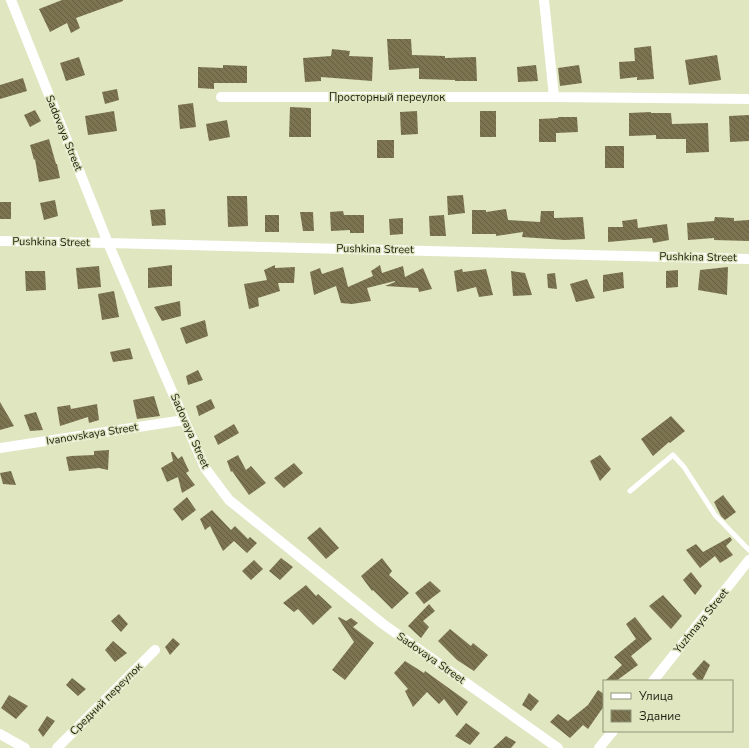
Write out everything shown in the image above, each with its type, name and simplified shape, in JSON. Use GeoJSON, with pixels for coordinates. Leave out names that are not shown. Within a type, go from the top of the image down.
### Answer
{"type":"FeatureCollection","features":[{"type":"Feature","properties":{"kind":"street","name":"Sadovaya Street"},"geometry":{"type":"LineString","coordinates":[[11,0],[108,242],[205,468],[229,500],[383,624],[558,748]]}},
{"type":"Feature","properties":{"kind":"street"},"geometry":{"type":"LineString","coordinates":[[544,0],[554,97]]}},
{"type":"Feature","properties":{"kind":"street","name":"Просторный переулок"},"geometry":{"type":"LineString","coordinates":[[221,97],[554,97],[749,99]]}},
{"type":"Feature","properties":{"kind":"street","name":"Pushkina Street"},"geometry":{"type":"LineString","coordinates":[[0,241],[108,242],[749,259]]}},
{"type":"Feature","properties":{"kind":"street","name":"Ivanovskaya Street"},"geometry":{"type":"LineString","coordinates":[[0,448],[184,420]]}},
{"type":"Feature","properties":{"kind":"street","name":"Yuzhnaya Street"},"geometry":{"type":"LineString","coordinates":[[654,680],[749,560]]}},
{"type":"Feature","properties":{"kind":"street","name":"Средний переулок"},"geometry":{"type":"LineString","coordinates":[[57,748],[155,650]]}},
{"type":"Feature","properties":{"kind":"street"},"geometry":{"type":"LineString","coordinates":[[599,748],[612,732]]}},
{"type":"Feature","properties":{"kind":"street"},"geometry":{"type":"LineString","coordinates":[[0,734],[25,748]]}},
{"type":"Feature","properties":{"kind":"lane"},"geometry":{"type":"LineString","coordinates":[[630,491],[673,455],[684,467],[715,515],[749,550]]}},
{"type":"Feature","properties":{"kind":"building"},"geometry":{"type":"Polygon","coordinates":[[[62,0],[123,1],[76,18],[80,28],[71,33],[67,23],[50,32],[39,9],[62,0]]]}},
{"type":"Feature","properties":{"kind":"building"},"geometry":{"type":"Polygon","coordinates":[[[387,39],[411,39],[412,55],[445,56],[445,58],[476,57],[477,81],[419,79],[419,68],[389,70],[387,39]]]}},
{"type":"Feature","properties":{"kind":"building"},"geometry":{"type":"Polygon","coordinates":[[[651,46],[654,79],[637,80],[637,77],[620,79],[619,62],[635,61],[634,48],[651,46]]]}},
{"type":"Feature","properties":{"kind":"building"},"geometry":{"type":"Polygon","coordinates":[[[332,49],[350,51],[349,56],[373,57],[372,81],[321,77],[321,81],[305,82],[303,58],[331,56],[332,49]]]}},
{"type":"Feature","properties":{"kind":"building"},"geometry":{"type":"Polygon","coordinates":[[[717,55],[721,80],[689,85],[685,60],[717,55]]]}},
{"type":"Feature","properties":{"kind":"building"},"geometry":{"type":"Polygon","coordinates":[[[79,57],[85,75],[66,81],[60,63],[79,57]]]}},
{"type":"Feature","properties":{"kind":"building"},"geometry":{"type":"Polygon","coordinates":[[[223,65],[247,66],[247,83],[214,83],[214,89],[198,88],[198,67],[223,68],[223,65]]]}},
{"type":"Feature","properties":{"kind":"building"},"geometry":{"type":"Polygon","coordinates":[[[536,65],[538,81],[518,82],[517,67],[536,65]]]}},
{"type":"Feature","properties":{"kind":"building"},"geometry":{"type":"Polygon","coordinates":[[[579,65],[582,83],[560,86],[558,68],[579,65]]]}},
{"type":"Feature","properties":{"kind":"building"},"geometry":{"type":"Polygon","coordinates":[[[23,78],[27,91],[0,99],[0,85],[23,78]]]}},
{"type":"Feature","properties":{"kind":"building"},"geometry":{"type":"Polygon","coordinates":[[[117,89],[119,100],[105,104],[102,92],[117,89]]]}},
{"type":"Feature","properties":{"kind":"building"},"geometry":{"type":"Polygon","coordinates":[[[193,103],[196,127],[180,129],[178,105],[193,103]]]}},
{"type":"Feature","properties":{"kind":"building"},"geometry":{"type":"Polygon","coordinates":[[[290,107],[311,108],[311,137],[289,137],[290,107]]]}},
{"type":"Feature","properties":{"kind":"building"},"geometry":{"type":"Polygon","coordinates":[[[35,110],[41,121],[30,127],[24,115],[35,110]]]}},
{"type":"Feature","properties":{"kind":"building"},"geometry":{"type":"Polygon","coordinates":[[[114,111],[117,131],[88,135],[85,116],[114,111]]]}},
{"type":"Feature","properties":{"kind":"building"},"geometry":{"type":"Polygon","coordinates":[[[417,111],[418,134],[401,135],[400,112],[417,111]]]}},
{"type":"Feature","properties":{"kind":"building"},"geometry":{"type":"Polygon","coordinates":[[[480,111],[496,111],[496,137],[480,137],[480,111]]]}},
{"type":"Feature","properties":{"kind":"building"},"geometry":{"type":"Polygon","coordinates":[[[629,113],[671,113],[672,124],[708,123],[709,152],[686,153],[686,139],[656,139],[656,135],[629,136],[629,113]]]}},
{"type":"Feature","properties":{"kind":"building"},"geometry":{"type":"Polygon","coordinates":[[[749,115],[749,141],[730,142],[729,116],[749,115]]]}},
{"type":"Feature","properties":{"kind":"building"},"geometry":{"type":"Polygon","coordinates":[[[577,117],[578,132],[556,133],[556,142],[539,142],[539,119],[577,117]]]}},
{"type":"Feature","properties":{"kind":"building"},"geometry":{"type":"Polygon","coordinates":[[[227,120],[230,137],[209,141],[206,124],[227,120]]]}},
{"type":"Feature","properties":{"kind":"building"},"geometry":{"type":"Polygon","coordinates":[[[49,139],[60,178],[39,182],[35,159],[34,160],[30,145],[49,139]]]}},
{"type":"Feature","properties":{"kind":"building"},"geometry":{"type":"Polygon","coordinates":[[[377,140],[394,140],[394,158],[377,158],[377,140]]]}},
{"type":"Feature","properties":{"kind":"building"},"geometry":{"type":"Polygon","coordinates":[[[605,146],[624,146],[624,168],[605,168],[605,146]]]}},
{"type":"Feature","properties":{"kind":"building"},"geometry":{"type":"Polygon","coordinates":[[[463,195],[465,213],[448,215],[447,196],[463,195]]]}},
{"type":"Feature","properties":{"kind":"building"},"geometry":{"type":"Polygon","coordinates":[[[227,196],[247,196],[248,226],[228,227],[227,196]]]}},
{"type":"Feature","properties":{"kind":"building"},"geometry":{"type":"Polygon","coordinates":[[[55,200],[58,216],[44,220],[40,203],[55,200]]]}},
{"type":"Feature","properties":{"kind":"building"},"geometry":{"type":"Polygon","coordinates":[[[0,202],[11,202],[11,219],[0,219],[0,202]]]}},
{"type":"Feature","properties":{"kind":"building"},"geometry":{"type":"Polygon","coordinates":[[[165,209],[166,225],[152,226],[150,210],[165,209]]]}},
{"type":"Feature","properties":{"kind":"building"},"geometry":{"type":"Polygon","coordinates":[[[506,209],[508,220],[540,222],[541,211],[554,211],[554,218],[583,217],[585,239],[565,240],[522,237],[523,232],[496,236],[496,234],[472,234],[472,210],[486,210],[486,212],[506,209]]]}},
{"type":"Feature","properties":{"kind":"building"},"geometry":{"type":"Polygon","coordinates":[[[343,211],[344,215],[364,215],[364,233],[350,233],[350,230],[331,231],[330,212],[343,211]]]}},
{"type":"Feature","properties":{"kind":"building"},"geometry":{"type":"Polygon","coordinates":[[[300,212],[313,212],[314,231],[303,231],[300,212]]]}},
{"type":"Feature","properties":{"kind":"building"},"geometry":{"type":"Polygon","coordinates":[[[265,215],[279,215],[279,232],[265,232],[265,215]]]}},
{"type":"Feature","properties":{"kind":"building"},"geometry":{"type":"Polygon","coordinates":[[[444,215],[446,236],[430,236],[429,216],[444,215]]]}},
{"type":"Feature","properties":{"kind":"building"},"geometry":{"type":"Polygon","coordinates":[[[715,217],[734,218],[734,221],[749,220],[749,241],[714,240],[714,238],[688,240],[687,223],[714,221],[715,217]]]}},
{"type":"Feature","properties":{"kind":"building"},"geometry":{"type":"Polygon","coordinates":[[[403,218],[403,234],[390,235],[389,219],[403,218]]]}},
{"type":"Feature","properties":{"kind":"building"},"geometry":{"type":"Polygon","coordinates":[[[637,219],[638,228],[667,224],[669,240],[653,243],[652,238],[608,242],[608,227],[623,227],[622,221],[637,219]]]}},
{"type":"Feature","properties":{"kind":"building"},"geometry":{"type":"Polygon","coordinates":[[[172,265],[172,286],[148,288],[148,268],[172,265]]]}},
{"type":"Feature","properties":{"kind":"building"},"geometry":{"type":"Polygon","coordinates":[[[275,265],[275,268],[295,267],[294,283],[278,283],[280,291],[258,298],[259,306],[249,309],[244,284],[267,280],[264,270],[275,265]]]}},
{"type":"Feature","properties":{"kind":"building"},"geometry":{"type":"Polygon","coordinates":[[[380,265],[382,273],[403,266],[405,277],[423,268],[432,289],[419,292],[418,288],[385,286],[395,281],[367,288],[371,301],[352,304],[341,303],[336,286],[314,295],[310,272],[320,268],[322,274],[343,267],[348,287],[373,276],[371,271],[380,265]]]}},
{"type":"Feature","properties":{"kind":"building"},"geometry":{"type":"Polygon","coordinates":[[[99,266],[101,287],[78,289],[76,268],[99,266]]]}},
{"type":"Feature","properties":{"kind":"building"},"geometry":{"type":"Polygon","coordinates":[[[728,267],[727,295],[698,290],[700,270],[728,267]]]}},
{"type":"Feature","properties":{"kind":"building"},"geometry":{"type":"Polygon","coordinates":[[[462,269],[463,272],[486,269],[493,295],[479,297],[476,287],[457,292],[454,271],[462,269]]]}},
{"type":"Feature","properties":{"kind":"building"},"geometry":{"type":"Polygon","coordinates":[[[678,270],[678,287],[666,288],[666,271],[678,270]]]}},
{"type":"Feature","properties":{"kind":"building"},"geometry":{"type":"Polygon","coordinates":[[[25,271],[45,271],[46,290],[26,291],[25,271]]]}},
{"type":"Feature","properties":{"kind":"building"},"geometry":{"type":"Polygon","coordinates":[[[511,271],[525,273],[532,295],[513,296],[511,271]]]}},
{"type":"Feature","properties":{"kind":"building"},"geometry":{"type":"Polygon","coordinates":[[[623,272],[624,288],[603,292],[603,275],[623,272]]]}},
{"type":"Feature","properties":{"kind":"building"},"geometry":{"type":"Polygon","coordinates":[[[555,273],[557,289],[548,288],[547,274],[555,273]]]}},
{"type":"Feature","properties":{"kind":"building"},"geometry":{"type":"Polygon","coordinates":[[[587,279],[595,298],[576,302],[570,284],[587,279]]]}},
{"type":"Feature","properties":{"kind":"building"},"geometry":{"type":"Polygon","coordinates":[[[114,291],[119,317],[102,320],[98,294],[114,291]]]}},
{"type":"Feature","properties":{"kind":"building"},"geometry":{"type":"Polygon","coordinates":[[[180,301],[181,316],[162,321],[154,307],[180,301]]]}},
{"type":"Feature","properties":{"kind":"building"},"geometry":{"type":"Polygon","coordinates":[[[205,320],[208,336],[186,344],[180,328],[205,320]]]}},
{"type":"Feature","properties":{"kind":"building"},"geometry":{"type":"Polygon","coordinates":[[[130,348],[133,359],[113,362],[110,352],[130,348]]]}},
{"type":"Feature","properties":{"kind":"building"},"geometry":{"type":"Polygon","coordinates":[[[198,370],[203,380],[188,385],[186,376],[198,370]]]}},
{"type":"Feature","properties":{"kind":"building"},"geometry":{"type":"Polygon","coordinates":[[[154,396],[160,416],[137,419],[133,400],[154,396]]]}},
{"type":"Feature","properties":{"kind":"building"},"geometry":{"type":"Polygon","coordinates":[[[211,399],[215,408],[199,416],[196,406],[211,399]]]}},
{"type":"Feature","properties":{"kind":"building"},"geometry":{"type":"Polygon","coordinates":[[[0,402],[14,426],[0,430],[0,402]]]}},
{"type":"Feature","properties":{"kind":"building"},"geometry":{"type":"Polygon","coordinates":[[[97,404],[99,420],[89,423],[88,417],[60,426],[57,407],[70,405],[71,409],[97,404]]]}},
{"type":"Feature","properties":{"kind":"building"},"geometry":{"type":"Polygon","coordinates":[[[36,412],[43,430],[30,431],[24,415],[36,412]]]}},
{"type":"Feature","properties":{"kind":"building"},"geometry":{"type":"Polygon","coordinates":[[[671,416],[685,431],[653,456],[641,439],[671,416]]]}},
{"type":"Feature","properties":{"kind":"building"},"geometry":{"type":"Polygon","coordinates":[[[234,424],[239,433],[218,445],[214,436],[234,424]]]}},
{"type":"Feature","properties":{"kind":"building"},"geometry":{"type":"Polygon","coordinates":[[[109,450],[108,470],[99,468],[69,471],[66,457],[94,455],[94,451],[109,450]]]}},
{"type":"Feature","properties":{"kind":"building"},"geometry":{"type":"Polygon","coordinates":[[[171,452],[173,452],[178,459],[182,456],[189,471],[186,473],[195,485],[182,493],[178,477],[167,482],[161,468],[173,461],[171,452]]]}},
{"type":"Feature","properties":{"kind":"building"},"geometry":{"type":"Polygon","coordinates":[[[238,455],[246,470],[251,466],[266,483],[249,495],[232,471],[231,472],[227,461],[238,455]]]}},
{"type":"Feature","properties":{"kind":"building"},"geometry":{"type":"Polygon","coordinates":[[[600,455],[611,469],[600,481],[590,461],[600,455]]]}},
{"type":"Feature","properties":{"kind":"building"},"geometry":{"type":"Polygon","coordinates":[[[294,463],[303,473],[284,488],[274,478],[294,463]]]}},
{"type":"Feature","properties":{"kind":"building"},"geometry":{"type":"Polygon","coordinates":[[[11,471],[16,485],[3,484],[0,473],[11,471]]]}},
{"type":"Feature","properties":{"kind":"building"},"geometry":{"type":"Polygon","coordinates":[[[723,495],[736,512],[725,520],[721,516],[714,502],[723,495]]]}},
{"type":"Feature","properties":{"kind":"building"},"geometry":{"type":"Polygon","coordinates":[[[187,497],[196,510],[182,521],[173,509],[187,497]]]}},
{"type":"Feature","properties":{"kind":"building"},"geometry":{"type":"Polygon","coordinates":[[[212,510],[231,530],[235,526],[248,539],[250,537],[257,543],[247,553],[234,541],[223,551],[210,526],[205,530],[200,519],[212,510]]]}},
{"type":"Feature","properties":{"kind":"building"},"geometry":{"type":"Polygon","coordinates":[[[320,527],[339,548],[326,559],[307,538],[320,527]]]}},
{"type":"Feature","properties":{"kind":"building"},"geometry":{"type":"Polygon","coordinates":[[[730,537],[732,540],[726,546],[733,555],[720,563],[715,556],[700,568],[686,550],[696,544],[703,552],[730,537]]]}},
{"type":"Feature","properties":{"kind":"building"},"geometry":{"type":"Polygon","coordinates":[[[281,558],[293,567],[280,580],[269,571],[281,558]]]}},
{"type":"Feature","properties":{"kind":"building"},"geometry":{"type":"Polygon","coordinates":[[[382,558],[392,571],[389,575],[409,593],[392,609],[373,590],[372,591],[361,576],[382,558]]]}},
{"type":"Feature","properties":{"kind":"building"},"geometry":{"type":"Polygon","coordinates":[[[254,560],[263,569],[251,580],[242,571],[254,560]]]}},
{"type":"Feature","properties":{"kind":"building"},"geometry":{"type":"Polygon","coordinates":[[[691,572],[702,586],[695,595],[683,580],[691,572]]]}},
{"type":"Feature","properties":{"kind":"building"},"geometry":{"type":"Polygon","coordinates":[[[430,581],[441,591],[424,604],[415,593],[430,581]]]}},
{"type":"Feature","properties":{"kind":"building"},"geometry":{"type":"Polygon","coordinates":[[[306,585],[316,596],[318,594],[332,607],[313,625],[298,609],[294,612],[283,603],[306,585]]]}},
{"type":"Feature","properties":{"kind":"building"},"geometry":{"type":"Polygon","coordinates":[[[663,595],[682,616],[671,629],[649,606],[663,595]]]}},
{"type":"Feature","properties":{"kind":"building"},"geometry":{"type":"Polygon","coordinates":[[[429,604],[435,611],[423,621],[429,627],[421,638],[408,626],[429,604]]]}},
{"type":"Feature","properties":{"kind":"building"},"geometry":{"type":"Polygon","coordinates":[[[119,614],[128,624],[121,632],[111,621],[119,614]]]}},
{"type":"Feature","properties":{"kind":"building"},"geometry":{"type":"Polygon","coordinates":[[[339,617],[346,621],[351,618],[358,623],[353,627],[374,643],[345,680],[332,670],[354,642],[338,618],[339,617]]]}},
{"type":"Feature","properties":{"kind":"building"},"geometry":{"type":"Polygon","coordinates":[[[635,617],[652,639],[631,656],[638,665],[617,680],[606,680],[622,665],[614,657],[636,639],[626,624],[635,617]]]}},
{"type":"Feature","properties":{"kind":"building"},"geometry":{"type":"Polygon","coordinates":[[[450,629],[471,646],[473,643],[488,655],[474,671],[457,660],[438,641],[450,629]]]}},
{"type":"Feature","properties":{"kind":"building"},"geometry":{"type":"Polygon","coordinates":[[[173,638],[180,644],[170,655],[165,647],[173,638]]]}},
{"type":"Feature","properties":{"kind":"building"},"geometry":{"type":"Polygon","coordinates":[[[113,641],[127,653],[115,662],[105,650],[113,641]]]}},
{"type":"Feature","properties":{"kind":"building"},"geometry":{"type":"Polygon","coordinates":[[[704,660],[710,665],[702,680],[698,680],[692,674],[704,660]]]}},
{"type":"Feature","properties":{"kind":"building"},"geometry":{"type":"Polygon","coordinates":[[[405,661],[424,673],[425,671],[468,702],[457,716],[444,699],[439,704],[427,692],[413,707],[405,691],[408,689],[394,673],[405,661]]]}},
{"type":"Feature","properties":{"kind":"building"},"geometry":{"type":"Polygon","coordinates":[[[72,678],[86,689],[78,696],[66,685],[72,678]]]}},
{"type":"Feature","properties":{"kind":"building"},"geometry":{"type":"Polygon","coordinates":[[[598,690],[603,693],[603,707],[588,729],[583,725],[570,738],[550,722],[558,714],[568,721],[588,705],[598,690]]]}},
{"type":"Feature","properties":{"kind":"building"},"geometry":{"type":"Polygon","coordinates":[[[529,693],[539,701],[531,711],[522,705],[529,693]]]}},
{"type":"Feature","properties":{"kind":"building"},"geometry":{"type":"Polygon","coordinates":[[[9,695],[28,706],[16,719],[1,708],[9,695]]]}},
{"type":"Feature","properties":{"kind":"building"},"geometry":{"type":"Polygon","coordinates":[[[47,716],[55,721],[43,737],[38,730],[47,716]]]}},
{"type":"Feature","properties":{"kind":"building"},"geometry":{"type":"Polygon","coordinates":[[[466,723],[480,733],[470,745],[455,736],[466,723]]]}},
{"type":"Feature","properties":{"kind":"building"},"geometry":{"type":"Polygon","coordinates":[[[506,736],[516,742],[511,748],[493,748],[506,736]]]}}]}
